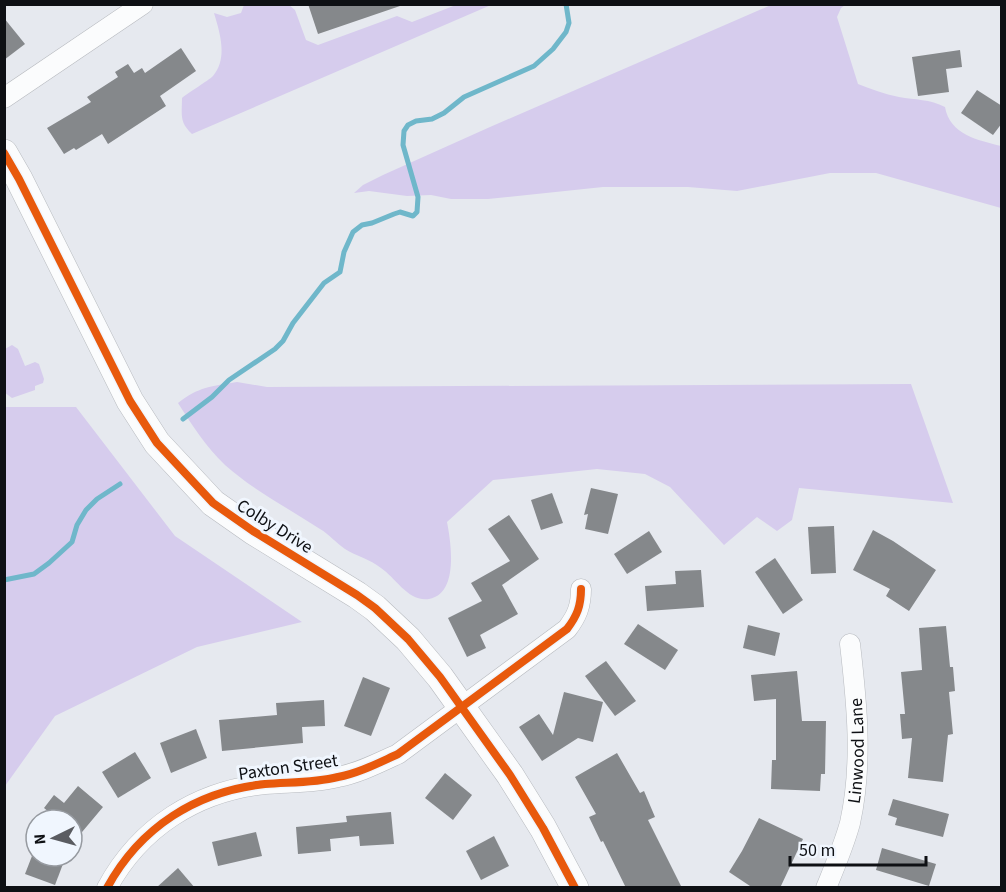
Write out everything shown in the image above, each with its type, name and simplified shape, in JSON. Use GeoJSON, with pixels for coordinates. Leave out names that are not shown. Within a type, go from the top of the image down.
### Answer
{"type":"FeatureCollection","features":[{"type":"Feature","properties":{"kind":"street"},"geometry":{"type":"LineString","coordinates":[[4,98],[143,4]]}},
{"type":"Feature","properties":{"kind":"street","name":"Colby Drive"},"geometry":{"type":"LineString","coordinates":[[4,153],[130,401],[157,443],[213,503],[253,531],[344,585],[375,608],[419,652],[510,775],[543,828],[575,888]]}},
{"type":"Feature","properties":{"kind":"street","name":"Paxton Street"},"geometry":{"type":"LineString","coordinates":[[107,888],[133,849],[149,832],[178,812],[204,799],[237,788],[267,784],[309,783],[340,777],[398,754],[567,629],[576,618],[581,604],[581,589]]}},
{"type":"Feature","properties":{"kind":"street","name":"Linwood Lane"},"geometry":{"type":"LineString","coordinates":[[826,888],[839,858],[849,823],[857,779],[857,723],[850,644]]}},
{"type":"Feature","properties":{"kind":"shaded area"},"geometry":{"type":"Polygon","coordinates":[[[244,5],[289,5],[295,10],[306,40],[318,45],[397,16],[412,22],[456,5],[491,5],[192,134],[183,122],[182,98],[211,78],[218,69],[221,45],[214,13],[227,17],[241,13],[244,5]]]}},
{"type":"Feature","properties":{"kind":"shaded area"},"geometry":{"type":"Polygon","coordinates":[[[771,5],[845,5],[837,17],[858,84],[893,96],[939,104],[945,107],[953,124],[966,135],[1001,146],[1001,208],[876,173],[830,173],[737,191],[688,187],[603,187],[488,199],[451,199],[431,195],[407,196],[369,191],[354,193],[363,185],[383,175],[771,5]]]}},
{"type":"Feature","properties":{"kind":"shaded area"},"geometry":{"type":"Polygon","coordinates":[[[12,345],[18,349],[25,366],[35,362],[39,364],[44,379],[43,383],[35,386],[35,390],[12,398],[4,392],[5,349],[12,345]]]}},
{"type":"Feature","properties":{"kind":"shaded area"},"geometry":{"type":"Polygon","coordinates":[[[237,382],[267,387],[911,384],[953,503],[799,488],[792,520],[777,531],[757,517],[724,545],[670,487],[645,474],[597,469],[493,480],[447,522],[451,554],[449,578],[439,595],[422,599],[409,593],[377,565],[345,549],[323,531],[247,483],[212,451],[178,403],[199,390],[237,382]]]}},
{"type":"Feature","properties":{"kind":"shaded area"},"geometry":{"type":"Polygon","coordinates":[[[5,407],[76,407],[175,536],[302,622],[197,647],[55,716],[5,786],[5,407]]]}},
{"type":"Feature","properties":{"kind":"building"},"geometry":{"type":"Polygon","coordinates":[[[308,4],[400,4],[400,6],[318,34],[308,4]]]}},
{"type":"Feature","properties":{"kind":"building"},"geometry":{"type":"Polygon","coordinates":[[[4,18],[25,44],[4,60],[4,18]]]}},
{"type":"Feature","properties":{"kind":"building"},"geometry":{"type":"Polygon","coordinates":[[[181,48],[196,71],[160,96],[166,106],[108,144],[102,134],[76,150],[74,148],[64,154],[47,128],[91,102],[87,97],[118,77],[115,72],[128,64],[134,73],[142,68],[145,73],[181,48]]]}},
{"type":"Feature","properties":{"kind":"building"},"geometry":{"type":"Polygon","coordinates":[[[960,50],[962,67],[946,69],[949,92],[918,96],[912,57],[960,50]]]}},
{"type":"Feature","properties":{"kind":"building"},"geometry":{"type":"Polygon","coordinates":[[[977,90],[1002,106],[1002,123],[993,135],[961,113],[977,90]]]}},
{"type":"Feature","properties":{"kind":"building"},"geometry":{"type":"Polygon","coordinates":[[[591,488],[618,494],[608,534],[585,529],[588,514],[584,515],[591,488]]]}},
{"type":"Feature","properties":{"kind":"building"},"geometry":{"type":"Polygon","coordinates":[[[552,493],[563,523],[541,530],[531,500],[552,493]]]}},
{"type":"Feature","properties":{"kind":"building"},"geometry":{"type":"Polygon","coordinates":[[[509,515],[539,559],[502,585],[518,614],[480,635],[486,648],[467,657],[448,618],[482,601],[471,583],[510,561],[488,529],[509,515]]]}},
{"type":"Feature","properties":{"kind":"building"},"geometry":{"type":"Polygon","coordinates":[[[834,526],[836,573],[811,574],[808,527],[834,526]]]}},
{"type":"Feature","properties":{"kind":"building"},"geometry":{"type":"Polygon","coordinates":[[[873,530],[936,570],[909,611],[886,596],[890,589],[853,570],[873,530]]]}},
{"type":"Feature","properties":{"kind":"building"},"geometry":{"type":"Polygon","coordinates":[[[649,531],[662,552],[627,574],[614,554],[649,531]]]}},
{"type":"Feature","properties":{"kind":"building"},"geometry":{"type":"Polygon","coordinates":[[[775,558],[803,600],[783,614],[755,572],[775,558]]]}},
{"type":"Feature","properties":{"kind":"building"},"geometry":{"type":"Polygon","coordinates":[[[701,570],[704,607],[647,611],[645,586],[676,584],[675,571],[701,570]]]}},
{"type":"Feature","properties":{"kind":"building"},"geometry":{"type":"Polygon","coordinates":[[[638,624],[678,650],[665,670],[624,644],[638,624]]]}},
{"type":"Feature","properties":{"kind":"building"},"geometry":{"type":"Polygon","coordinates":[[[748,625],[780,633],[775,656],[743,648],[748,625]]]}},
{"type":"Feature","properties":{"kind":"building"},"geometry":{"type":"Polygon","coordinates":[[[946,626],[955,691],[949,692],[953,734],[948,735],[943,782],[908,778],[912,738],[902,739],[900,714],[905,714],[901,672],[922,670],[919,628],[946,626]]]}},
{"type":"Feature","properties":{"kind":"building"},"geometry":{"type":"Polygon","coordinates":[[[606,661],[636,701],[615,716],[585,676],[606,661]]]}},
{"type":"Feature","properties":{"kind":"building"},"geometry":{"type":"Polygon","coordinates":[[[797,671],[802,721],[826,721],[825,774],[821,774],[820,791],[771,789],[772,760],[776,760],[776,699],[754,701],[751,675],[797,671]]]}},
{"type":"Feature","properties":{"kind":"building"},"geometry":{"type":"Polygon","coordinates":[[[363,677],[390,688],[371,736],[344,726],[363,677]]]}},
{"type":"Feature","properties":{"kind":"building"},"geometry":{"type":"Polygon","coordinates":[[[564,692],[603,702],[593,742],[578,738],[542,761],[519,727],[539,714],[553,735],[564,692]]]}},
{"type":"Feature","properties":{"kind":"building"},"geometry":{"type":"Polygon","coordinates":[[[324,700],[325,726],[302,727],[303,743],[222,751],[219,720],[277,715],[276,703],[324,700]]]}},
{"type":"Feature","properties":{"kind":"building"},"geometry":{"type":"Polygon","coordinates":[[[196,729],[207,758],[171,773],[160,743],[196,729]]]}},
{"type":"Feature","properties":{"kind":"building"},"geometry":{"type":"Polygon","coordinates":[[[135,752],[151,778],[118,798],[102,772],[135,752]]]}},
{"type":"Feature","properties":{"kind":"building"},"geometry":{"type":"Polygon","coordinates":[[[617,753],[640,793],[644,791],[655,817],[648,820],[682,888],[626,888],[603,841],[601,842],[589,817],[596,814],[575,777],[617,753]]]}},
{"type":"Feature","properties":{"kind":"building"},"geometry":{"type":"Polygon","coordinates":[[[445,773],[472,795],[453,820],[425,798],[445,773]]]}},
{"type":"Feature","properties":{"kind":"building"},"geometry":{"type":"Polygon","coordinates":[[[78,786],[103,807],[84,830],[84,808],[44,808],[54,795],[64,803],[78,786]]]}},
{"type":"Feature","properties":{"kind":"building"},"geometry":{"type":"Polygon","coordinates":[[[893,799],[949,814],[943,837],[895,825],[897,818],[888,815],[893,799]]]}},
{"type":"Feature","properties":{"kind":"building"},"geometry":{"type":"Polygon","coordinates":[[[391,812],[394,844],[360,846],[359,836],[330,839],[331,851],[298,854],[296,827],[347,822],[346,816],[391,812]]]}},
{"type":"Feature","properties":{"kind":"building"},"geometry":{"type":"Polygon","coordinates":[[[759,818],[803,839],[780,888],[753,888],[729,872],[759,818]]]}},
{"type":"Feature","properties":{"kind":"building"},"geometry":{"type":"Polygon","coordinates":[[[256,832],[262,856],[218,866],[212,842],[256,832]]]}},
{"type":"Feature","properties":{"kind":"building"},"geometry":{"type":"Polygon","coordinates":[[[494,836],[509,866],[481,880],[466,851],[494,836]]]}},
{"type":"Feature","properties":{"kind":"building"},"geometry":{"type":"Polygon","coordinates":[[[882,848],[936,864],[929,886],[876,870],[882,848]]]}},
{"type":"Feature","properties":{"kind":"building"},"geometry":{"type":"Polygon","coordinates":[[[27,868],[61,868],[55,885],[25,874],[27,868]]]}},
{"type":"Feature","properties":{"kind":"building"},"geometry":{"type":"Polygon","coordinates":[[[178,868],[195,888],[156,888],[178,868]]]}},
{"type":"Feature","properties":{"kind":"waterway"},"geometry":{"type":"LineString","coordinates":[[183,419],[212,397],[229,380],[275,349],[283,341],[293,323],[324,283],[340,272],[344,252],[353,232],[362,225],[400,212],[413,216],[417,212],[418,197],[403,145],[404,131],[408,125],[416,121],[432,119],[444,113],[464,97],[534,66],[553,49],[566,32],[569,23],[566,4]]}},
{"type":"Feature","properties":{"kind":"waterway"},"geometry":{"type":"LineString","coordinates":[[4,580],[34,574],[49,563],[72,542],[77,525],[86,510],[97,499],[120,484]]}},
{"type":"Feature","properties":{"kind":"cycle path"},"geometry":{"type":"LineString","coordinates":[[4,153],[130,401],[157,443],[213,503],[253,531],[357,595],[375,608],[408,639],[440,677],[510,775],[543,828],[575,888]]}},
{"type":"Feature","properties":{"kind":"cycle path"},"geometry":{"type":"LineString","coordinates":[[107,888],[120,866],[136,847],[154,830],[194,804],[240,788],[346,775],[398,754],[567,629],[578,610],[581,589]]}}]}
